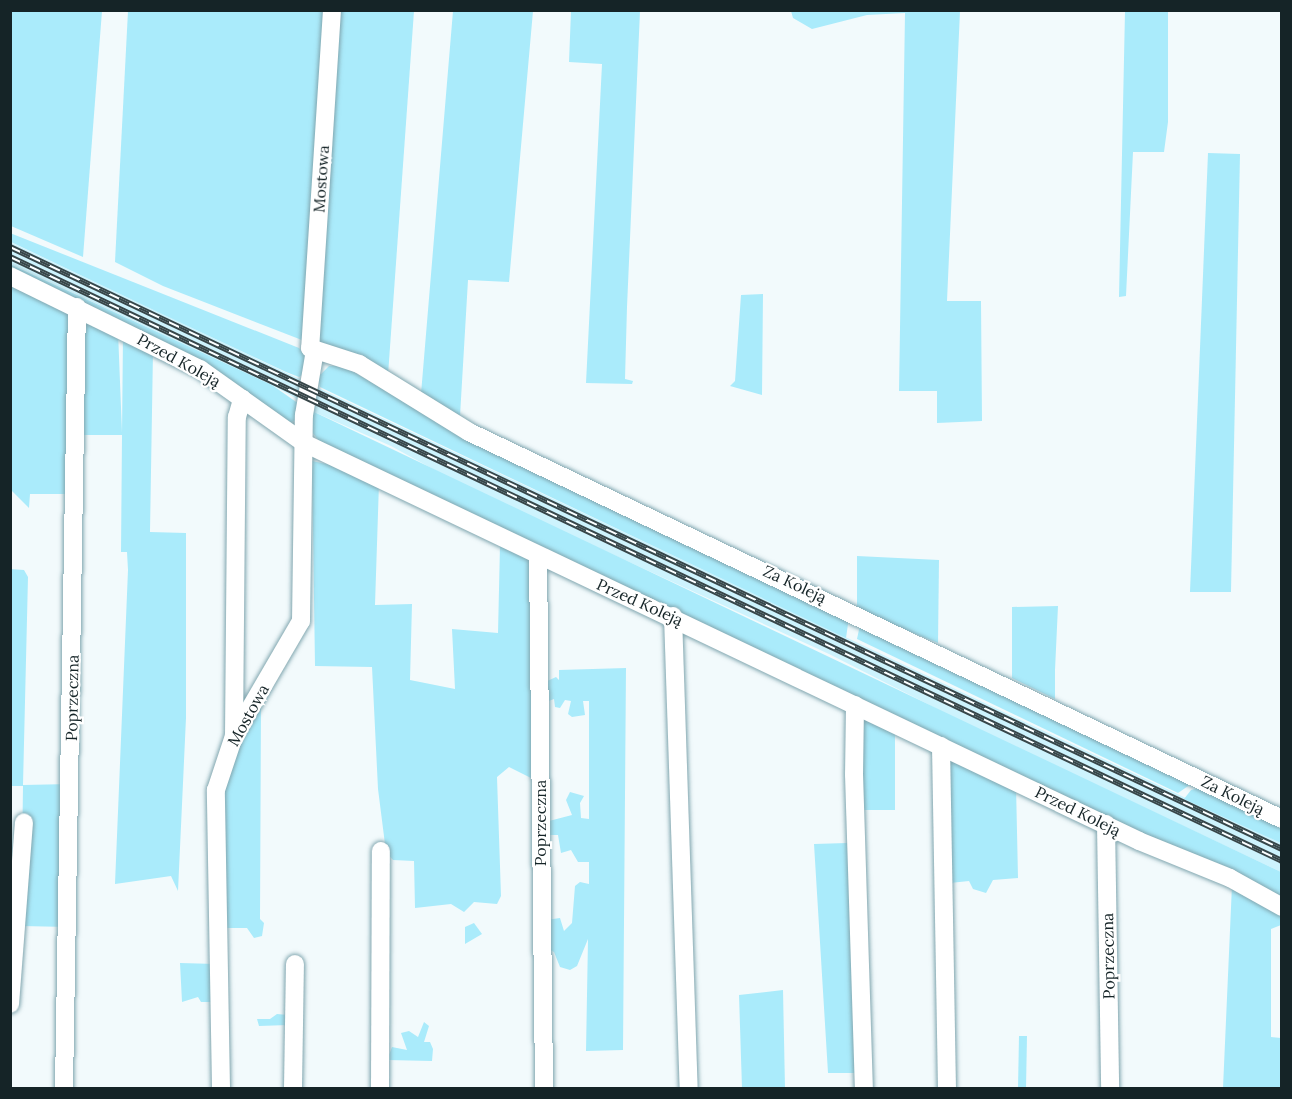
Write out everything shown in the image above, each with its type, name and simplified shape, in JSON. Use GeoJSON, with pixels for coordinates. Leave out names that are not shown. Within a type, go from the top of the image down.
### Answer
{"type":"FeatureCollection","features":[{"type":"Feature","properties":{"kind":"street","name":"Mostowa"},"geometry":{"type":"LineString","coordinates":[[221,1089],[216,790],[234,736],[301,621],[304,443],[312,349],[332,10]]}},
{"type":"Feature","properties":{"kind":"street","name":"Przed Koleją"},"geometry":{"type":"LineString","coordinates":[[10,276],[200,369],[304,443],[538,557],[673,616],[1106,824],[1230,878],[1281,907]]}},
{"type":"Feature","properties":{"kind":"street","name":"Poprzeczna"},"geometry":{"type":"LineString","coordinates":[[64,1089],[77,308]]}},
{"type":"Feature","properties":{"kind":"street","name":"Za Koleją"},"geometry":{"type":"LineString","coordinates":[[312,349],[359,364],[469,432],[1281,819]]}},
{"type":"Feature","properties":{"kind":"street"},"geometry":{"type":"LineString","coordinates":[[234,736],[237,417],[242,399]]}},
{"type":"Feature","properties":{"kind":"street","name":"Poprzeczna"},"geometry":{"type":"LineString","coordinates":[[538,557],[544,1089]]}},
{"type":"Feature","properties":{"kind":"street"},"geometry":{"type":"LineString","coordinates":[[673,616],[689,1089]]}},
{"type":"Feature","properties":{"kind":"street"},"geometry":{"type":"LineString","coordinates":[[855,705],[854,774],[864,1089]]}},
{"type":"Feature","properties":{"kind":"street"},"geometry":{"type":"LineString","coordinates":[[941,746],[947,1089]]}},
{"type":"Feature","properties":{"kind":"street"},"geometry":{"type":"LineString","coordinates":[[10,1005],[24,823]]}},
{"type":"Feature","properties":{"kind":"street","name":"Poprzeczna"},"geometry":{"type":"LineString","coordinates":[[1106,824],[1110,1089]]}},
{"type":"Feature","properties":{"kind":"street"},"geometry":{"type":"LineString","coordinates":[[380,1089],[381,851]]}},
{"type":"Feature","properties":{"kind":"street"},"geometry":{"type":"LineString","coordinates":[[293,1089],[295,964]]}},
{"type":"Feature","properties":{"kind":"shaded area"},"geometry":{"type":"Polygon","coordinates":[[[10,11],[102,11],[83,257],[11,226],[10,11]]]}},
{"type":"Feature","properties":{"kind":"shaded area"},"geometry":{"type":"Polygon","coordinates":[[[128,11],[326,11],[307,342],[163,286],[115,262],[128,11]]]}},
{"type":"Feature","properties":{"kind":"shaded area"},"geometry":{"type":"Polygon","coordinates":[[[339,11],[414,11],[388,375],[318,342],[339,11]]]}},
{"type":"Feature","properties":{"kind":"shaded area"},"geometry":{"type":"Polygon","coordinates":[[[453,11],[533,11],[509,282],[468,280],[460,416],[421,394],[453,11]]]}},
{"type":"Feature","properties":{"kind":"shaded area"},"geometry":{"type":"Polygon","coordinates":[[[571,11],[640,11],[625,379],[633,381],[632,384],[586,383],[602,64],[569,62],[571,11]]]}},
{"type":"Feature","properties":{"kind":"shaded area"},"geometry":{"type":"Polygon","coordinates":[[[791,11],[960,11],[947,301],[981,301],[982,421],[937,423],[937,391],[899,391],[905,13],[867,15],[812,29],[793,18],[791,11]]]}},
{"type":"Feature","properties":{"kind":"shaded area"},"geometry":{"type":"Polygon","coordinates":[[[1125,11],[1168,11],[1168,122],[1164,152],[1133,152],[1126,296],[1119,297],[1125,11]]]}},
{"type":"Feature","properties":{"kind":"shaded area"},"geometry":{"type":"Polygon","coordinates":[[[1208,153],[1240,154],[1231,592],[1190,592],[1208,153]]]}},
{"type":"Feature","properties":{"kind":"shaded area"},"geometry":{"type":"Polygon","coordinates":[[[10,233],[299,348],[305,354],[306,372],[299,377],[286,372],[162,314],[11,242],[10,233]]]}},
{"type":"Feature","properties":{"kind":"shaded area"},"geometry":{"type":"Polygon","coordinates":[[[10,242],[1281,843],[1281,872],[969,725],[829,654],[464,486],[391,446],[312,411],[312,407],[272,385],[11,264],[10,242]]]}},
{"type":"Feature","properties":{"kind":"shaded area"},"geometry":{"type":"Polygon","coordinates":[[[10,264],[272,385],[299,404],[296,420],[289,423],[11,272],[10,264]]]}},
{"type":"Feature","properties":{"kind":"shaded area"},"geometry":{"type":"Polygon","coordinates":[[[10,281],[71,312],[68,494],[30,494],[29,508],[11,490],[10,281]]]}},
{"type":"Feature","properties":{"kind":"shaded area"},"geometry":{"type":"Polygon","coordinates":[[[763,294],[762,395],[730,386],[735,381],[741,295],[763,294]]]}},
{"type":"Feature","properties":{"kind":"shaded area"},"geometry":{"type":"Polygon","coordinates":[[[94,320],[118,331],[122,433],[123,335],[153,351],[150,532],[186,533],[186,718],[178,891],[171,876],[115,884],[128,570],[127,552],[121,552],[122,435],[76,435],[82,323],[94,320]]]}},
{"type":"Feature","properties":{"kind":"shaded area"},"geometry":{"type":"Polygon","coordinates":[[[329,366],[343,366],[390,393],[849,617],[846,638],[320,387],[318,377],[329,366]]]}},
{"type":"Feature","properties":{"kind":"shaded area"},"geometry":{"type":"Polygon","coordinates":[[[312,411],[1281,872],[1281,903],[324,448],[310,429],[312,411]]]}},
{"type":"Feature","properties":{"kind":"shaded area"},"geometry":{"type":"Polygon","coordinates":[[[312,461],[336,466],[379,483],[375,605],[412,604],[410,680],[455,689],[452,629],[498,633],[500,545],[532,559],[535,780],[509,767],[497,777],[501,896],[497,904],[474,902],[464,912],[451,904],[415,908],[414,861],[393,860],[386,852],[378,789],[372,667],[315,666],[312,461]]]}},
{"type":"Feature","properties":{"kind":"shaded area"},"geometry":{"type":"Polygon","coordinates":[[[857,556],[939,560],[938,643],[857,610],[857,556]]]}},
{"type":"Feature","properties":{"kind":"shaded area"},"geometry":{"type":"Polygon","coordinates":[[[10,569],[24,570],[28,577],[23,785],[71,784],[69,927],[21,926],[23,786],[11,786],[10,569]]]}},
{"type":"Feature","properties":{"kind":"shaded area"},"geometry":{"type":"Polygon","coordinates":[[[1058,606],[1055,699],[1012,678],[1012,607],[1058,606]]]}},
{"type":"Feature","properties":{"kind":"shaded area"},"geometry":{"type":"Polygon","coordinates":[[[860,625],[1194,782],[1178,793],[857,639],[860,625]]]}},
{"type":"Feature","properties":{"kind":"shaded area"},"geometry":{"type":"Polygon","coordinates":[[[626,668],[623,1050],[586,1051],[588,939],[577,966],[570,970],[560,967],[554,952],[548,949],[546,920],[560,918],[564,931],[572,923],[575,886],[580,882],[589,884],[589,862],[578,862],[571,850],[561,853],[558,835],[546,835],[549,821],[572,815],[566,800],[570,792],[584,796],[580,803],[581,818],[589,819],[589,701],[583,701],[585,715],[572,717],[568,714],[571,701],[565,700],[560,708],[555,707],[554,699],[546,702],[543,683],[556,677],[559,680],[559,670],[626,668]]]}},
{"type":"Feature","properties":{"kind":"shaded area"},"geometry":{"type":"Polygon","coordinates":[[[261,706],[260,919],[264,923],[262,936],[254,938],[247,928],[222,928],[219,807],[234,746],[261,706]]]}},
{"type":"Feature","properties":{"kind":"shaded area"},"geometry":{"type":"Polygon","coordinates":[[[863,715],[895,729],[895,810],[858,810],[863,715]]]}},
{"type":"Feature","properties":{"kind":"shaded area"},"geometry":{"type":"Polygon","coordinates":[[[944,753],[1016,785],[1018,878],[993,880],[986,893],[973,889],[969,881],[950,883],[944,753]]]}},
{"type":"Feature","properties":{"kind":"shaded area"},"geometry":{"type":"Polygon","coordinates":[[[1206,786],[1281,824],[1281,843],[1184,799],[1191,790],[1206,786]]]}},
{"type":"Feature","properties":{"kind":"shaded area"},"geometry":{"type":"Polygon","coordinates":[[[851,840],[859,1073],[828,1073],[814,844],[847,843],[851,840]]]}},
{"type":"Feature","properties":{"kind":"shaded area"},"geometry":{"type":"Polygon","coordinates":[[[1232,885],[1281,909],[1281,925],[1271,929],[1271,1037],[1281,1038],[1282,1088],[1223,1088],[1232,885]]]}},
{"type":"Feature","properties":{"kind":"shaded area"},"geometry":{"type":"Polygon","coordinates":[[[474,923],[482,934],[465,944],[465,927],[474,923]]]}},
{"type":"Feature","properties":{"kind":"shaded area"},"geometry":{"type":"Polygon","coordinates":[[[180,963],[216,964],[211,1002],[201,1002],[198,997],[182,1002],[180,963]]]}},
{"type":"Feature","properties":{"kind":"shaded area"},"geometry":{"type":"Polygon","coordinates":[[[783,990],[785,1088],[742,1088],[739,995],[783,990]]]}},
{"type":"Feature","properties":{"kind":"shaded area"},"geometry":{"type":"Polygon","coordinates":[[[277,1014],[288,1015],[288,1025],[259,1026],[257,1019],[270,1019],[277,1014]]]}},
{"type":"Feature","properties":{"kind":"shaded area"},"geometry":{"type":"Polygon","coordinates":[[[424,1022],[429,1026],[424,1042],[430,1042],[433,1049],[432,1061],[387,1060],[392,1047],[407,1050],[401,1033],[409,1031],[418,1037],[424,1022]]]}},
{"type":"Feature","properties":{"kind":"shaded area"},"geometry":{"type":"Polygon","coordinates":[[[1019,1036],[1027,1036],[1026,1088],[1018,1088],[1019,1036]]]}},
{"type":"Feature","properties":{"kind":"railway"},"geometry":{"type":"LineString","coordinates":[[10,247],[1282,849]]}},
{"type":"Feature","properties":{"kind":"railway"},"geometry":{"type":"LineString","coordinates":[[10,257],[1282,861]]}}]}
